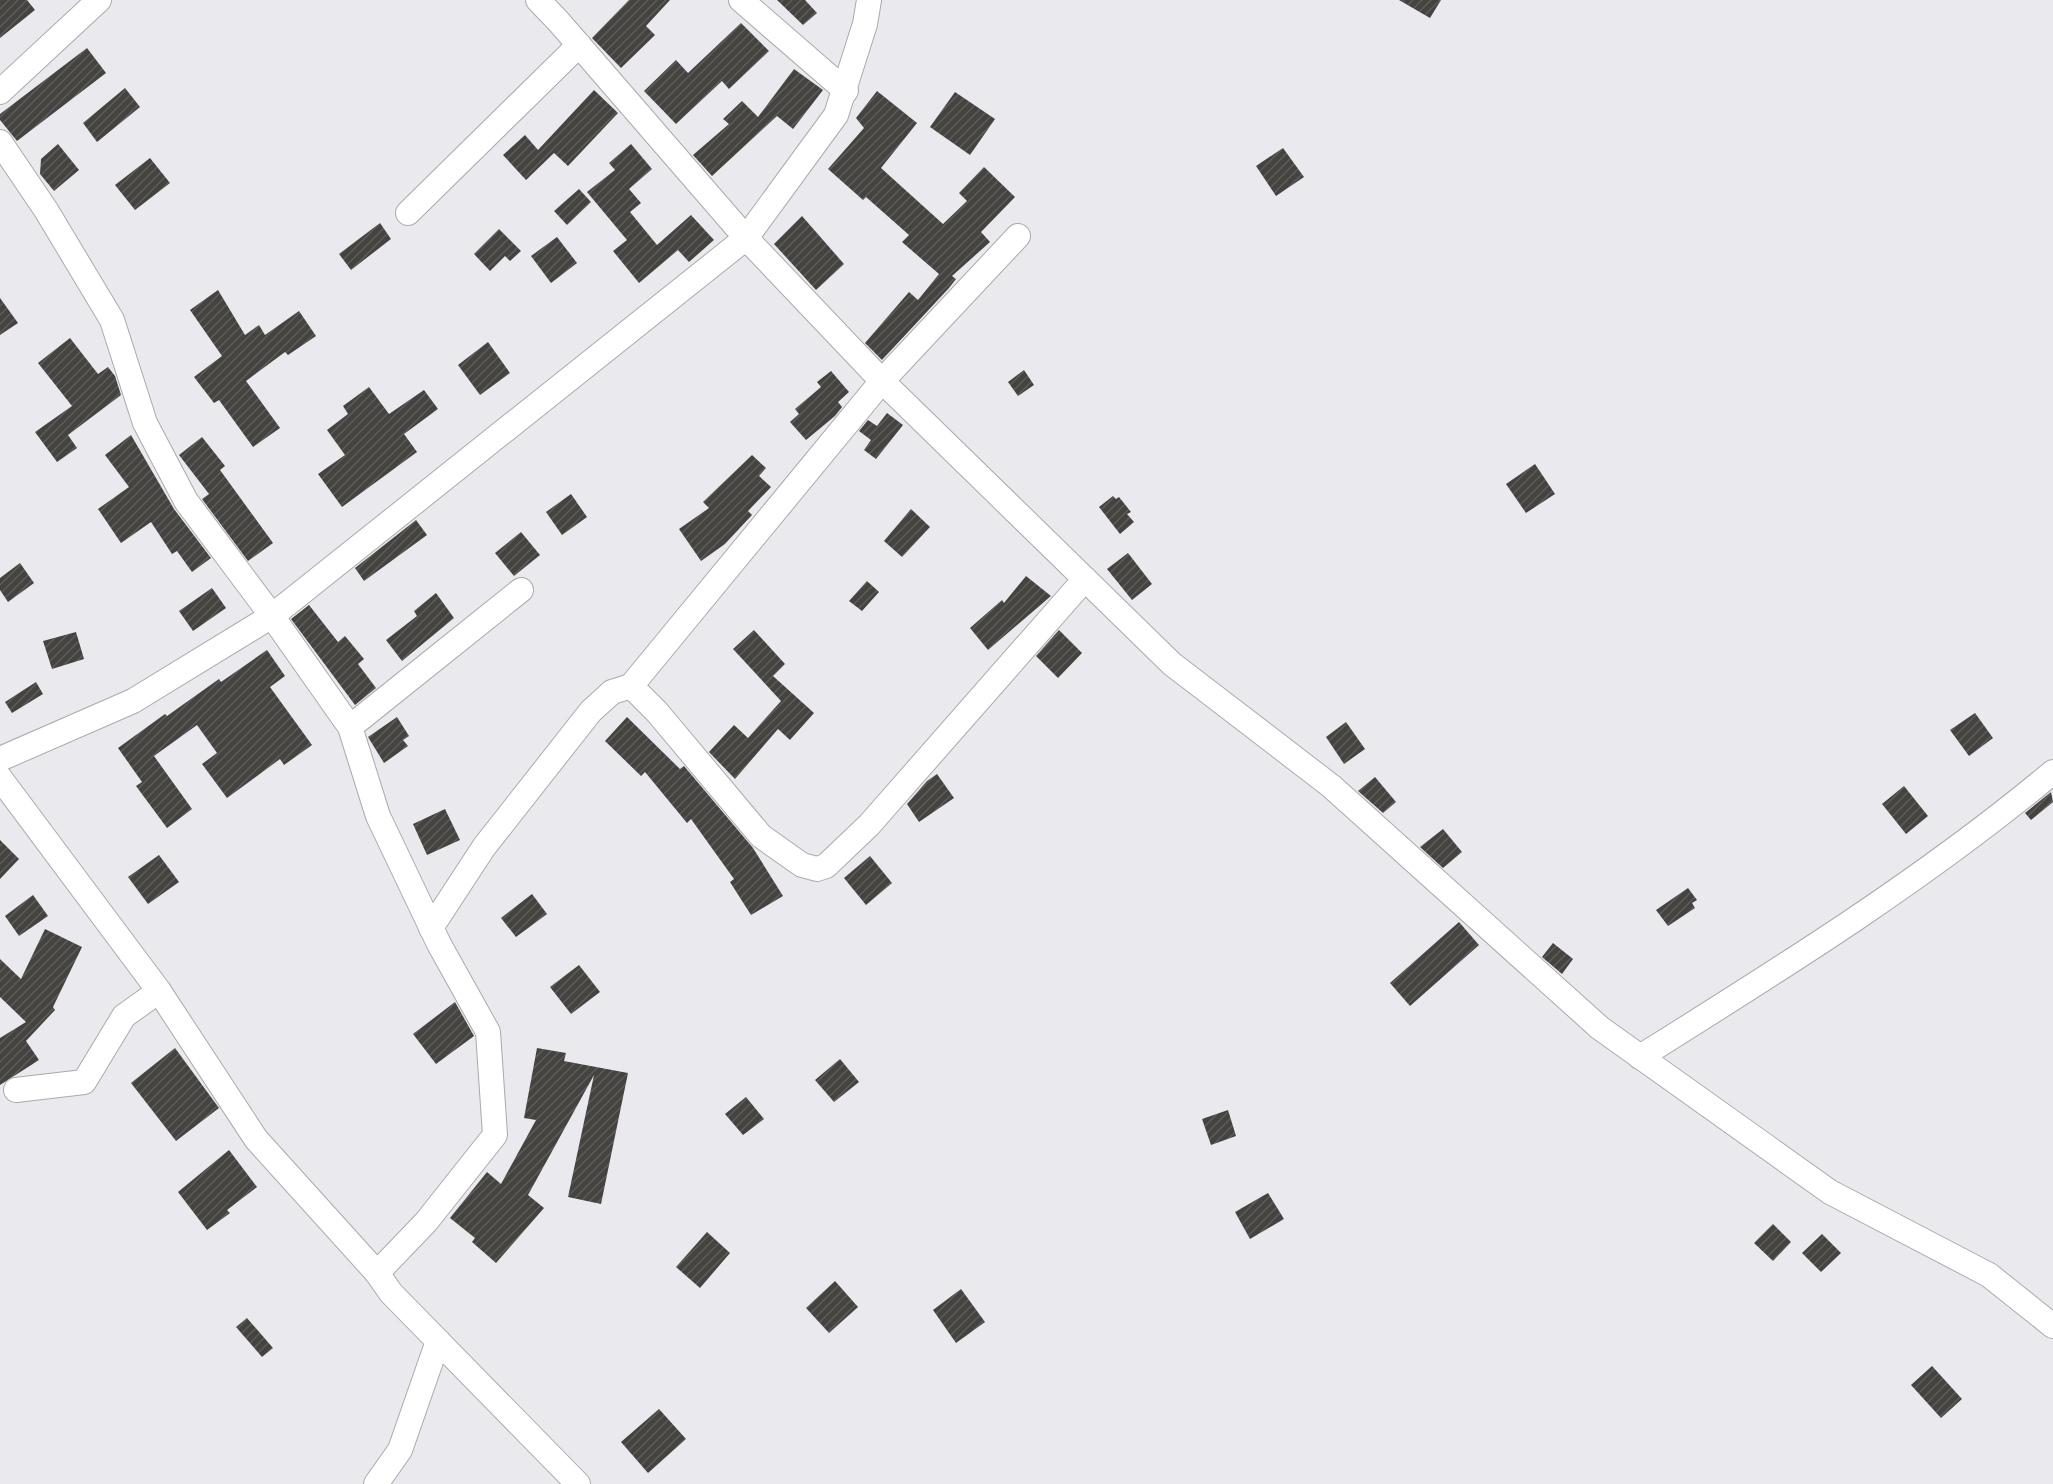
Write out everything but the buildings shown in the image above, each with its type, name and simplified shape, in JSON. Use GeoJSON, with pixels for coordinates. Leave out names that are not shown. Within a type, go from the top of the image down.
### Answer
{"type":"FeatureCollection","features":[{"type":"Feature","properties":{"kind":"street"},"geometry":{"type":"LineString","coordinates":[[0,92],[99,0]]}},
{"type":"Feature","properties":{"kind":"street"},"geometry":{"type":"LineString","coordinates":[[538,0],[746,238],[882,381],[1172,664],[1331,786],[1600,1028],[1830,1192],[1989,1275],[2053,1326]]}},
{"type":"Feature","properties":{"kind":"street"},"geometry":{"type":"LineString","coordinates":[[741,0],[846,90]]}},
{"type":"Feature","properties":{"kind":"street"},"geometry":{"type":"LineString","coordinates":[[0,759],[133,701],[272,616],[746,238],[812,152],[837,115],[865,24],[869,0]]}},
{"type":"Feature","properties":{"kind":"street"},"geometry":{"type":"LineString","coordinates":[[408,213],[579,45]]}},
{"type":"Feature","properties":{"kind":"street"},"geometry":{"type":"LineString","coordinates":[[0,142],[46,210],[112,320],[145,423],[186,501],[272,616],[350,727],[378,816],[431,928],[488,1032],[495,1136],[426,1222],[377,1273]]}},
{"type":"Feature","properties":{"kind":"street"},"geometry":{"type":"LineString","coordinates":[[431,928],[484,847],[591,711],[612,692],[631,686],[882,381],[1018,236]]}},
{"type":"Feature","properties":{"kind":"street"},"geometry":{"type":"LineString","coordinates":[[631,686],[657,712],[761,836],[801,865],[817,869],[826,866],[869,825],[1085,579]]}},
{"type":"Feature","properties":{"kind":"street"},"geometry":{"type":"LineString","coordinates":[[350,727],[520,590]]}},
{"type":"Feature","properties":{"kind":"street"},"geometry":{"type":"LineString","coordinates":[[1640,1057],[1864,913],[1995,821],[2053,772]]}},
{"type":"Feature","properties":{"kind":"street"},"geometry":{"type":"LineString","coordinates":[[0,778],[159,991],[256,1139],[377,1273],[391,1293],[578,1484]]}},
{"type":"Feature","properties":{"kind":"street"},"geometry":{"type":"LineString","coordinates":[[16,1090],[84,1082],[124,1017],[159,991]]}},
{"type":"Feature","properties":{"kind":"street"},"geometry":{"type":"LineString","coordinates":[[376,1484],[400,1450],[438,1341]]}}]}
